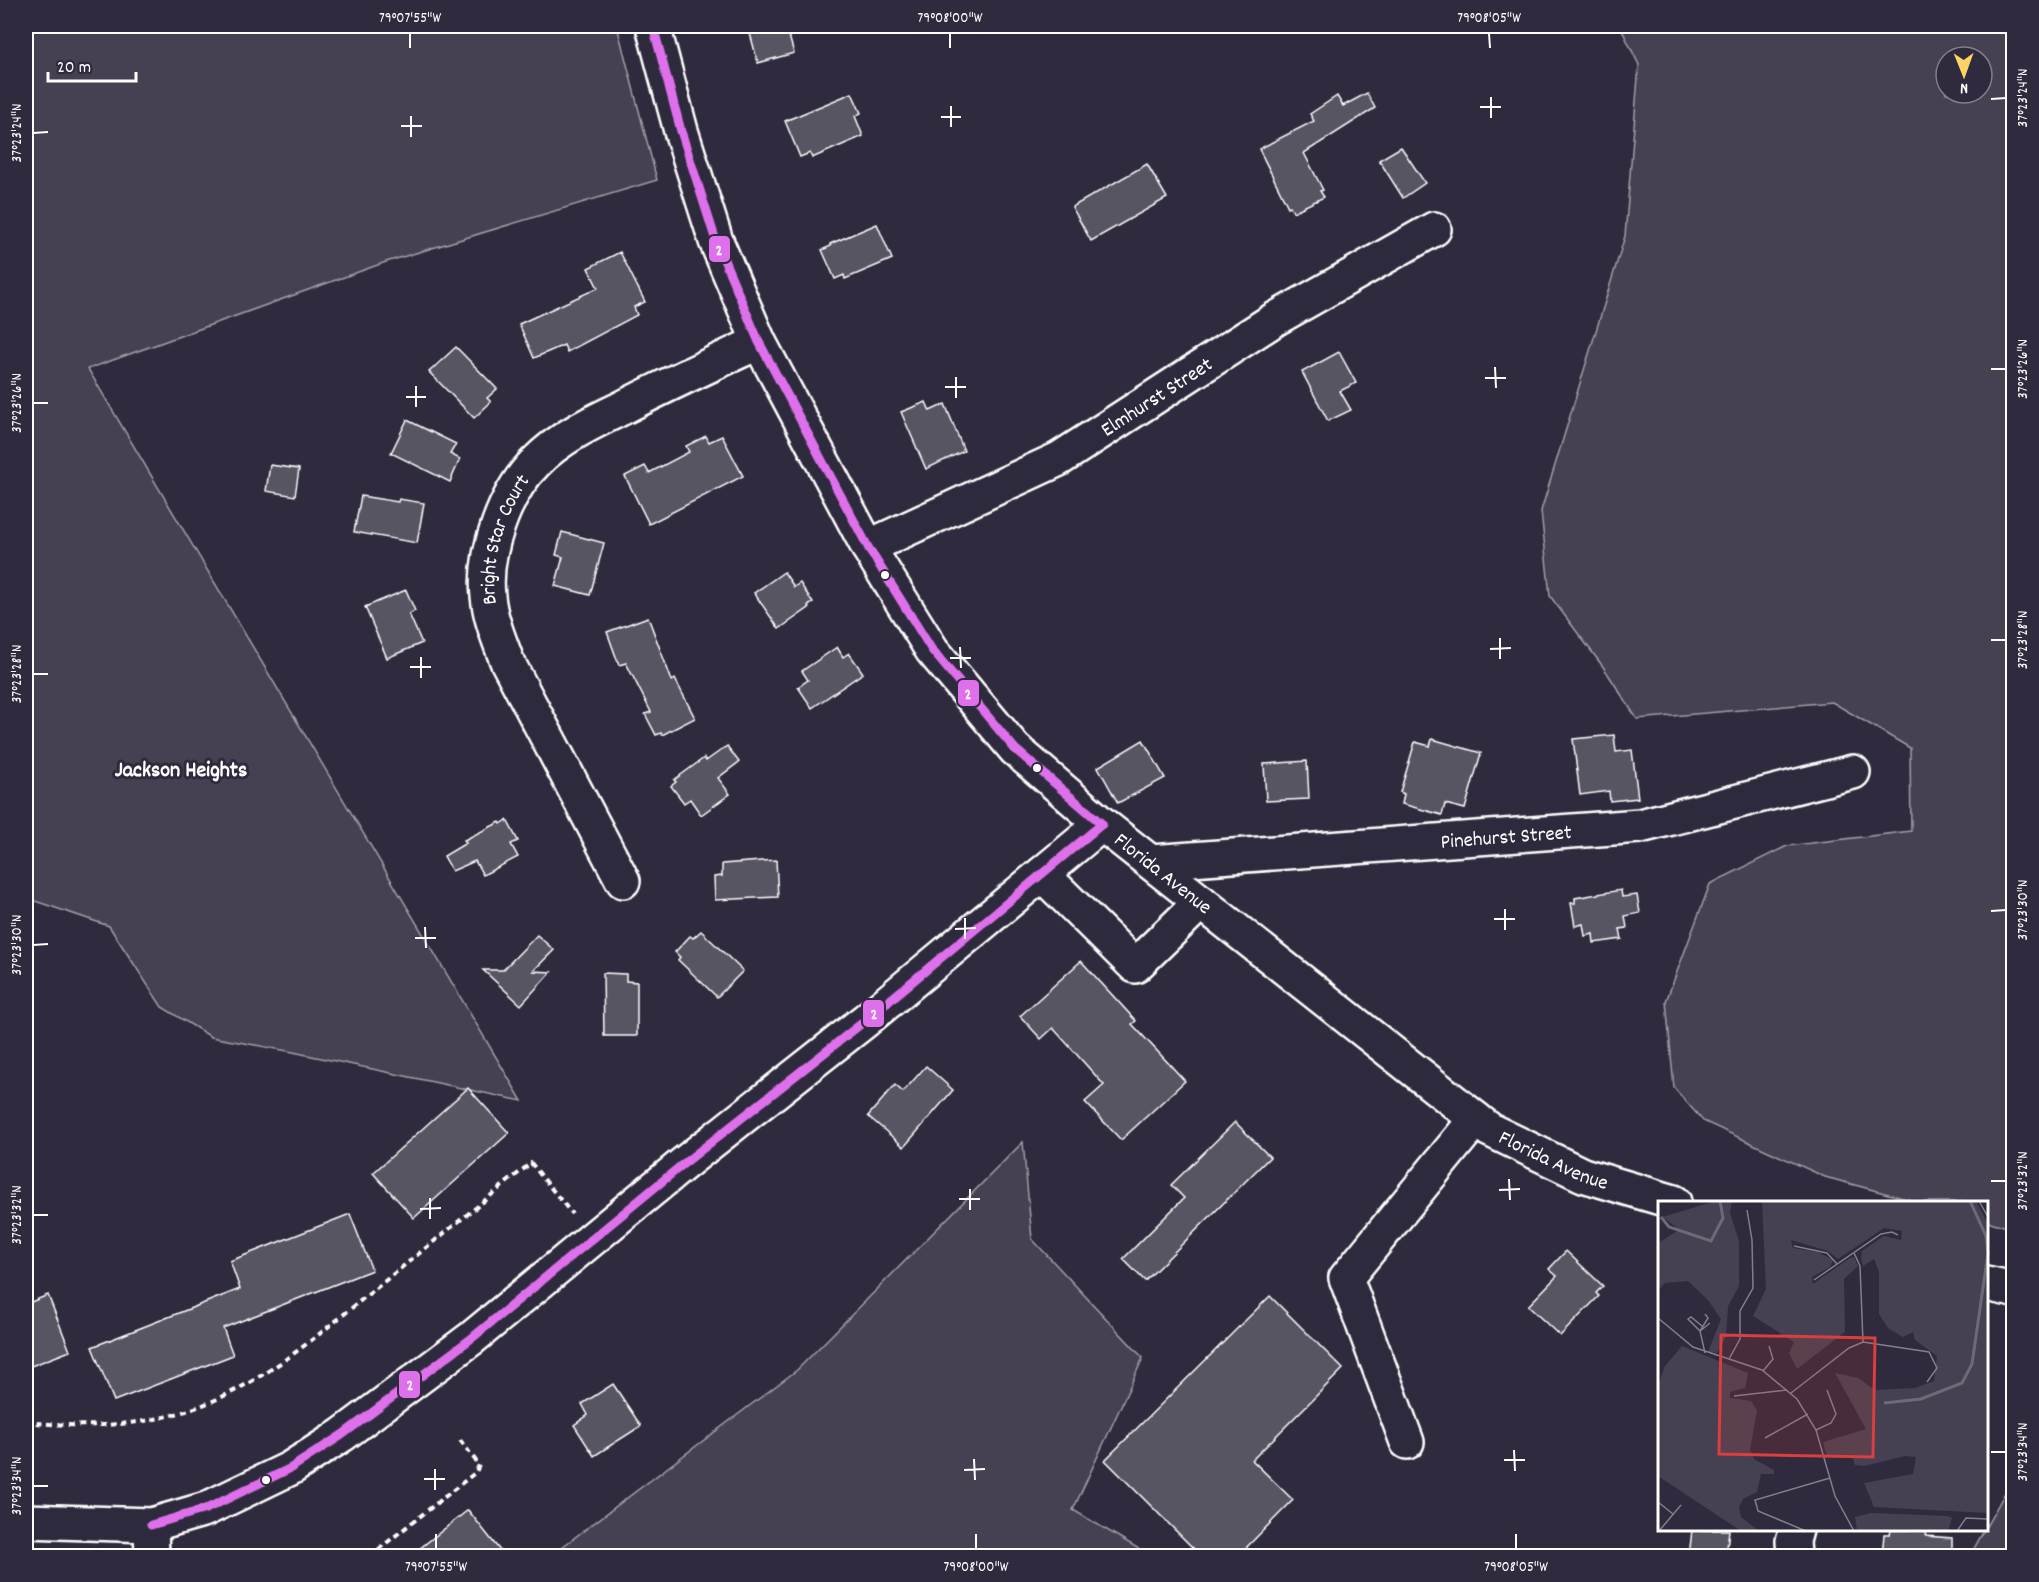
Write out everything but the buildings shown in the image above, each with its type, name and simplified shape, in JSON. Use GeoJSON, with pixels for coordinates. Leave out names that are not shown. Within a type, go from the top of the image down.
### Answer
{"type":"FeatureCollection","features":[{"type":"Feature","properties":{"kind":"street","name":"Florida Avenue"},"geometry":{"type":"LineString","coordinates":[[653,26],[681,131],[716,241],[759,342],[868,547],[932,650],[1015,749],[1102,824],[1490,1130],[1583,1175],[1668,1201]]}},
{"type":"Feature","properties":{"kind":"street","name":"Elmhurst Street"},"geometry":{"type":"LineString","coordinates":[[868,547],[1059,459],[1275,319],[1434,229]]}},
{"type":"Feature","properties":{"kind":"street","name":"Bright Star Court"},"geometry":{"type":"LineString","coordinates":[[623,882],[611,855],[552,749],[507,661],[493,623],[487,594],[491,553],[504,513],[521,481],[535,462],[560,442],[649,393],[759,342]]}},
{"type":"Feature","properties":{"kind":"street","name":"Pinehurst Street"},"geometry":{"type":"LineString","coordinates":[[1151,862],[1640,826],[1853,772]]}},
{"type":"Feature","properties":{"kind":"street"},"geometry":{"type":"LineString","coordinates":[[26,1521],[151,1525],[206,1509],[291,1468],[342,1435],[472,1338],[682,1166],[866,1020],[1102,824]]}},
{"type":"Feature","properties":{"kind":"street"},"geometry":{"type":"LineString","coordinates":[[1042,874],[1135,966],[1201,902]]}},
{"type":"Feature","properties":{"kind":"street"},"geometry":{"type":"LineString","coordinates":[[1407,1442],[1346,1278],[1476,1119]]}},
{"type":"Feature","properties":{"kind":"street"},"geometry":{"type":"LineString","coordinates":[[1988,1284],[2013,1290]]}},
{"type":"Feature","properties":{"kind":"street"},"geometry":{"type":"LineString","coordinates":[[151,1525],[152,1557]]}},
{"type":"Feature","properties":{"kind":"street"},"geometry":{"type":"LineString","coordinates":[[1794,1557],[1793,1541],[1796,1531]]}},
{"type":"Feature","properties":{"kind":"path"},"geometry":{"type":"LineString","coordinates":[[26,1422],[92,1427],[127,1424],[179,1413],[234,1392],[300,1349],[531,1163],[572,1214]]}},
{"type":"Feature","properties":{"kind":"path"},"geometry":{"type":"LineString","coordinates":[[370,1557],[476,1472],[479,1465],[476,1458],[460,1440]]}},
{"type":"Feature","properties":{"kind":"shaded area"},"geometry":{"type":"Polygon","coordinates":[[[26,26],[617,26],[657,180],[386,262],[88,369],[522,1101],[293,1052],[211,1037],[162,1007],[109,926],[26,898],[26,26]]]}},
{"type":"Feature","properties":{"kind":"shaded area"},"geometry":{"type":"Polygon","coordinates":[[[1620,26],[2013,26],[2013,1229],[1988,1221],[1988,1201],[1914,1201],[1825,1177],[1703,1121],[1674,1088],[1666,1001],[1710,884],[1787,846],[1911,831],[1910,748],[1832,702],[1637,719],[1604,668],[1550,596],[1541,511],[1625,236],[1639,65],[1620,26]]]}},
{"type":"Feature","properties":{"kind":"shaded area"},"geometry":{"type":"Polygon","coordinates":[[[1023,1142],[1032,1239],[1143,1358],[1073,1510],[1151,1556],[550,1556],[797,1370],[1023,1142]]]}},
{"type":"Feature","properties":{"kind":"shaded area"},"geometry":{"type":"Polygon","coordinates":[[[2013,1478],[2013,1556],[1972,1556],[1984,1531],[1988,1531],[1988,1523],[2013,1478]]]}},
{"type":"Feature","properties":{"kind":"transit line","name":"2"},"geometry":{"type":"LineString","coordinates":[[653,26],[681,131],[716,241],[759,342],[868,547],[932,650],[1015,749],[1102,824]]}},
{"type":"Feature","properties":{"kind":"transit line","name":"2"},"geometry":{"type":"LineString","coordinates":[[151,1525],[206,1509],[291,1468],[342,1435],[472,1338],[682,1165],[866,1020],[1102,824]]}},
{"type":"Feature","properties":{"kind":"district","name":"Jackson Heights"},"geometry":{"type":"Point","coordinates":[181,768]}}]}
